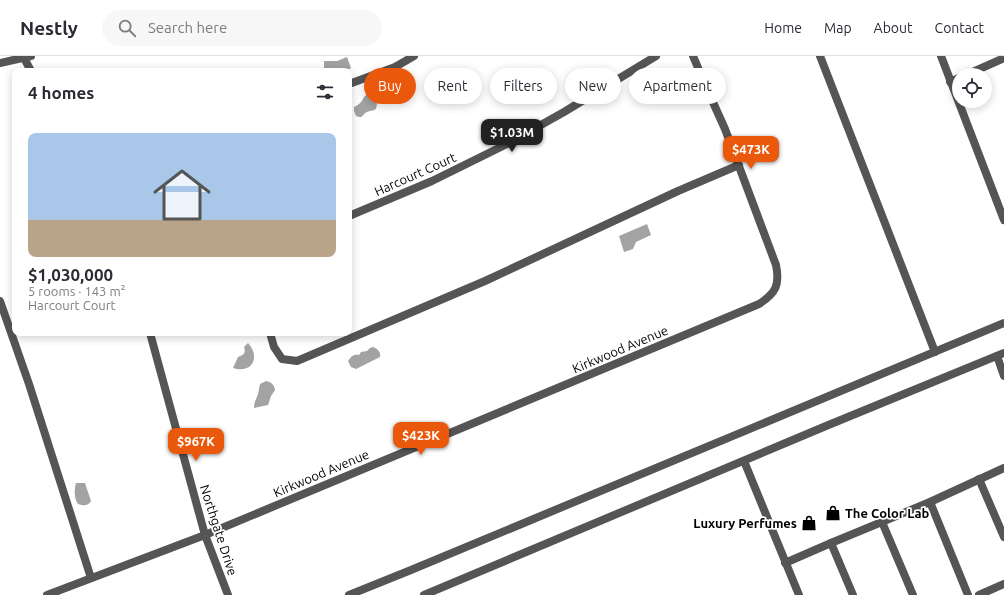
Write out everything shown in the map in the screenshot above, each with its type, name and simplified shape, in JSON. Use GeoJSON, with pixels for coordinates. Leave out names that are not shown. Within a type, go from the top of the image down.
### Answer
{"type":"FeatureCollection","features":[{"type":"Feature","properties":{"kind":"street"},"geometry":{"type":"LineString","coordinates":[[352,83],[395,66],[414,56]]}},
{"type":"Feature","properties":{"kind":"street","name":"Harcourt Court"},"geometry":{"type":"LineString","coordinates":[[352,215],[432,181],[507,144],[564,112],[656,56]]}},
{"type":"Feature","properties":{"kind":"street"},"geometry":{"type":"LineString","coordinates":[[271,336],[274,347],[282,359],[297,361],[485,280],[739,164],[693,56]]}},
{"type":"Feature","properties":{"kind":"street"},"geometry":{"type":"LineString","coordinates":[[820,56],[935,352]]}},
{"type":"Feature","properties":{"kind":"street"},"geometry":{"type":"LineString","coordinates":[[941,56],[1004,220]]}},
{"type":"Feature","properties":{"kind":"street"},"geometry":{"type":"LineString","coordinates":[[0,63],[26,57],[30,68]]}},
{"type":"Feature","properties":{"kind":"street"},"geometry":{"type":"LineString","coordinates":[[982,68],[1004,58]]}},
{"type":"Feature","properties":{"kind":"street","name":"Kirkwood Avenue"},"geometry":{"type":"LineString","coordinates":[[47,595],[205,535],[759,304],[769,298],[775,289],[778,277],[776,266],[739,164]]}},
{"type":"Feature","properties":{"kind":"street"},"geometry":{"type":"LineString","coordinates":[[0,301],[12,335]]}},
{"type":"Feature","properties":{"kind":"street"},"geometry":{"type":"LineString","coordinates":[[349,595],[1004,323]]}},
{"type":"Feature","properties":{"kind":"street"},"geometry":{"type":"LineString","coordinates":[[12,336],[91,578]]}},
{"type":"Feature","properties":{"kind":"street","name":"Northgate Drive"},"geometry":{"type":"LineString","coordinates":[[151,336],[205,535],[228,595]]}},
{"type":"Feature","properties":{"kind":"street"},"geometry":{"type":"LineString","coordinates":[[424,595],[1000,355],[1004,376]]}},
{"type":"Feature","properties":{"kind":"street"},"geometry":{"type":"LineString","coordinates":[[744,461],[799,595]]}},
{"type":"Feature","properties":{"kind":"street"},"geometry":{"type":"LineString","coordinates":[[786,563],[930,502],[1004,468]]}},
{"type":"Feature","properties":{"kind":"street"},"geometry":{"type":"LineString","coordinates":[[979,479],[1004,537]]}},
{"type":"Feature","properties":{"kind":"street"},"geometry":{"type":"LineString","coordinates":[[930,502],[968,595]]}},
{"type":"Feature","properties":{"kind":"street"},"geometry":{"type":"LineString","coordinates":[[882,522],[912,595]]}},
{"type":"Feature","properties":{"kind":"street"},"geometry":{"type":"LineString","coordinates":[[831,543],[853,595]]}},
{"type":"Feature","properties":{"kind":"street"},"geometry":{"type":"LineString","coordinates":[[979,595],[1004,584]]}},
{"type":"Feature","properties":{"kind":"shaded area"},"geometry":{"type":"Polygon","coordinates":[[[347,57],[351,68],[324,68],[324,61],[337,61],[347,57]]]}},
{"type":"Feature","properties":{"kind":"shaded area"},"geometry":{"type":"Polygon","coordinates":[[[364,98],[364,104],[377,105],[374,110],[359,117],[356,116],[354,107],[364,98]]]}},
{"type":"Feature","properties":{"kind":"shaded area"},"geometry":{"type":"Polygon","coordinates":[[[647,224],[651,235],[636,242],[633,249],[624,252],[619,236],[647,224]]]}},
{"type":"Feature","properties":{"kind":"shaded area"},"geometry":{"type":"Polygon","coordinates":[[[248,343],[254,354],[252,363],[245,369],[233,368],[238,357],[244,354],[244,347],[248,343]]]}},
{"type":"Feature","properties":{"kind":"shaded area"},"geometry":{"type":"Polygon","coordinates":[[[373,347],[379,351],[380,357],[356,369],[351,367],[348,361],[351,357],[354,355],[359,355],[361,352],[367,351],[373,347]]]}},
{"type":"Feature","properties":{"kind":"shaded area"},"geometry":{"type":"Polygon","coordinates":[[[266,381],[274,386],[275,390],[268,405],[254,408],[260,384],[266,381]]]}},
{"type":"Feature","properties":{"kind":"shaded area"},"geometry":{"type":"Polygon","coordinates":[[[76,483],[85,483],[91,501],[87,505],[80,505],[77,502],[75,494],[76,483]]]}},
{"type":"Feature","properties":{"kind":"place","name":"The Color Lab"},"geometry":{"type":"Point","coordinates":[833,513]}},
{"type":"Feature","properties":{"kind":"place","name":"Luxury Perfumes"},"geometry":{"type":"Point","coordinates":[809,523]}}]}
